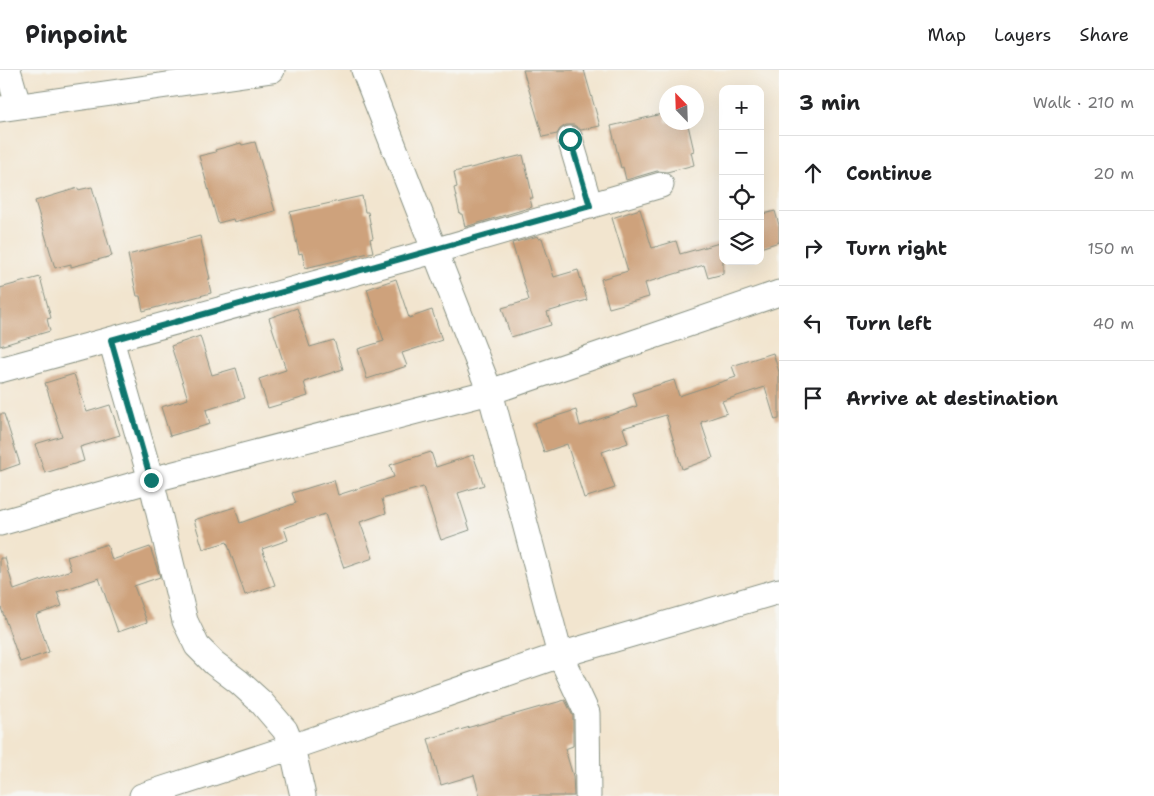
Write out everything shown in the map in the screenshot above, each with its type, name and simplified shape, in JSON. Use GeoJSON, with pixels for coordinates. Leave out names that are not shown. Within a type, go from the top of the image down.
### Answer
{"type":"FeatureCollection","features":[{"type":"Feature","properties":{"kind":"street"},"geometry":{"type":"LineString","coordinates":[[8,70],[9,107],[272,70]]}},
{"type":"Feature","properties":{"kind":"street"},"geometry":{"type":"LineString","coordinates":[[364,70],[490,392],[560,655],[587,712],[588,796]]}},
{"type":"Feature","properties":{"kind":"street"},"geometry":{"type":"LineString","coordinates":[[570,139],[590,206]]}},
{"type":"Feature","properties":{"kind":"street"},"geometry":{"type":"LineString","coordinates":[[0,370],[434,251],[661,185]]}},
{"type":"Feature","properties":{"kind":"street"},"geometry":{"type":"LineString","coordinates":[[0,523],[151,480],[490,392],[779,292]]}},
{"type":"Feature","properties":{"kind":"street"},"geometry":{"type":"LineString","coordinates":[[111,340],[151,480],[185,621],[197,646],[260,702],[285,730],[292,747],[303,796]]}},
{"type":"Feature","properties":{"kind":"street"},"geometry":{"type":"LineString","coordinates":[[142,796],[292,747],[560,655],[779,591]]}},
{"type":"Feature","properties":{"kind":"building"},"geometry":{"type":"Polygon","coordinates":[[[523,70],[584,70],[600,126],[581,130],[574,125],[566,125],[557,134],[543,137],[523,70]]]}},
{"type":"Feature","properties":{"kind":"building"},"geometry":{"type":"Polygon","coordinates":[[[659,115],[659,130],[689,130],[694,151],[691,152],[694,165],[667,172],[657,171],[626,180],[623,167],[621,168],[611,126],[659,115]]]}},
{"type":"Feature","properties":{"kind":"building"},"geometry":{"type":"Polygon","coordinates":[[[255,142],[275,211],[234,222],[233,219],[218,223],[199,156],[241,143],[242,145],[255,142]]]}},
{"type":"Feature","properties":{"kind":"building"},"geometry":{"type":"Polygon","coordinates":[[[523,155],[533,198],[530,198],[532,207],[465,227],[454,188],[457,187],[454,172],[523,155]]]}},
{"type":"Feature","properties":{"kind":"building"},"geometry":{"type":"Polygon","coordinates":[[[92,187],[112,256],[71,267],[71,264],[55,268],[35,201],[78,188],[78,190],[92,187]]]}},
{"type":"Feature","properties":{"kind":"building"},"geometry":{"type":"Polygon","coordinates":[[[362,196],[365,212],[368,212],[373,238],[370,239],[373,252],[305,268],[302,253],[299,254],[290,212],[362,196]]]}},
{"type":"Feature","properties":{"kind":"building"},"geometry":{"type":"Polygon","coordinates":[[[640,209],[652,248],[676,241],[680,254],[719,243],[719,265],[723,265],[723,274],[708,278],[704,265],[645,283],[649,297],[609,308],[601,279],[628,271],[612,218],[640,209]]]}},
{"type":"Feature","properties":{"kind":"building"},"geometry":{"type":"Polygon","coordinates":[[[775,211],[779,225],[779,242],[764,247],[764,220],[764,214],[775,211]]]}},
{"type":"Feature","properties":{"kind":"building"},"geometry":{"type":"Polygon","coordinates":[[[200,236],[210,279],[208,279],[211,293],[143,311],[140,296],[137,296],[128,255],[200,236]]]}},
{"type":"Feature","properties":{"kind":"building"},"geometry":{"type":"Polygon","coordinates":[[[538,236],[539,239],[542,238],[554,277],[578,270],[587,300],[547,312],[551,325],[511,337],[502,308],[529,300],[512,243],[538,236]]]}},
{"type":"Feature","properties":{"kind":"building"},"geometry":{"type":"Polygon","coordinates":[[[40,277],[51,318],[47,319],[50,331],[0,346],[0,288],[40,277]]]}},
{"type":"Feature","properties":{"kind":"building"},"geometry":{"type":"Polygon","coordinates":[[[396,279],[409,318],[432,310],[442,340],[402,353],[407,366],[367,379],[358,349],[384,341],[367,289],[396,279]]]}},
{"type":"Feature","properties":{"kind":"building"},"geometry":{"type":"Polygon","coordinates":[[[297,308],[310,347],[334,340],[343,369],[304,382],[308,396],[268,408],[259,379],[286,370],[269,318],[297,308]]]}},
{"type":"Feature","properties":{"kind":"building"},"geometry":{"type":"Polygon","coordinates":[[[200,336],[212,375],[236,368],[245,398],[206,410],[210,424],[170,436],[161,407],[188,399],[171,346],[200,336]]]}},
{"type":"Feature","properties":{"kind":"building"},"geometry":{"type":"Polygon","coordinates":[[[773,353],[779,372],[779,419],[775,420],[765,387],[722,401],[727,413],[701,422],[713,458],[682,469],[666,415],[623,428],[628,443],[602,452],[615,488],[584,498],[567,444],[544,452],[534,423],[576,410],[580,426],[637,406],[633,393],[674,380],[679,396],[736,377],[732,366],[773,353]]]}},
{"type":"Feature","properties":{"kind":"building"},"geometry":{"type":"Polygon","coordinates":[[[74,374],[87,412],[110,405],[120,435],[80,447],[84,461],[45,473],[35,444],[62,436],[45,383],[74,374]]]}},
{"type":"Feature","properties":{"kind":"building"},"geometry":{"type":"Polygon","coordinates":[[[0,414],[4,414],[20,464],[0,471],[0,414]]]}},
{"type":"Feature","properties":{"kind":"building"},"geometry":{"type":"Polygon","coordinates":[[[431,452],[436,467],[473,455],[484,485],[458,493],[470,530],[441,540],[423,487],[382,499],[386,513],[360,522],[373,558],[344,568],[325,514],[284,528],[288,540],[262,549],[275,585],[245,595],[227,542],[203,549],[194,520],[235,507],[240,523],[296,503],[292,493],[334,480],[338,495],[394,477],[390,465],[431,452]]]}},
{"type":"Feature","properties":{"kind":"building"},"geometry":{"type":"Polygon","coordinates":[[[107,544],[112,560],[150,547],[160,577],[134,586],[147,622],[118,632],[99,578],[57,592],[62,606],[36,615],[49,652],[20,662],[0,605],[0,558],[5,558],[14,590],[71,570],[67,557],[107,544]]]}},
{"type":"Feature","properties":{"kind":"building"},"geometry":{"type":"Polygon","coordinates":[[[565,700],[573,716],[573,746],[565,749],[573,776],[574,796],[480,796],[474,775],[441,785],[428,739],[565,700]]]}},
{"type":"Feature","properties":{"kind":"route"},"geometry":{"type":"LineString","coordinates":[[151,480],[111,340],[590,206],[570,139]]}}]}
